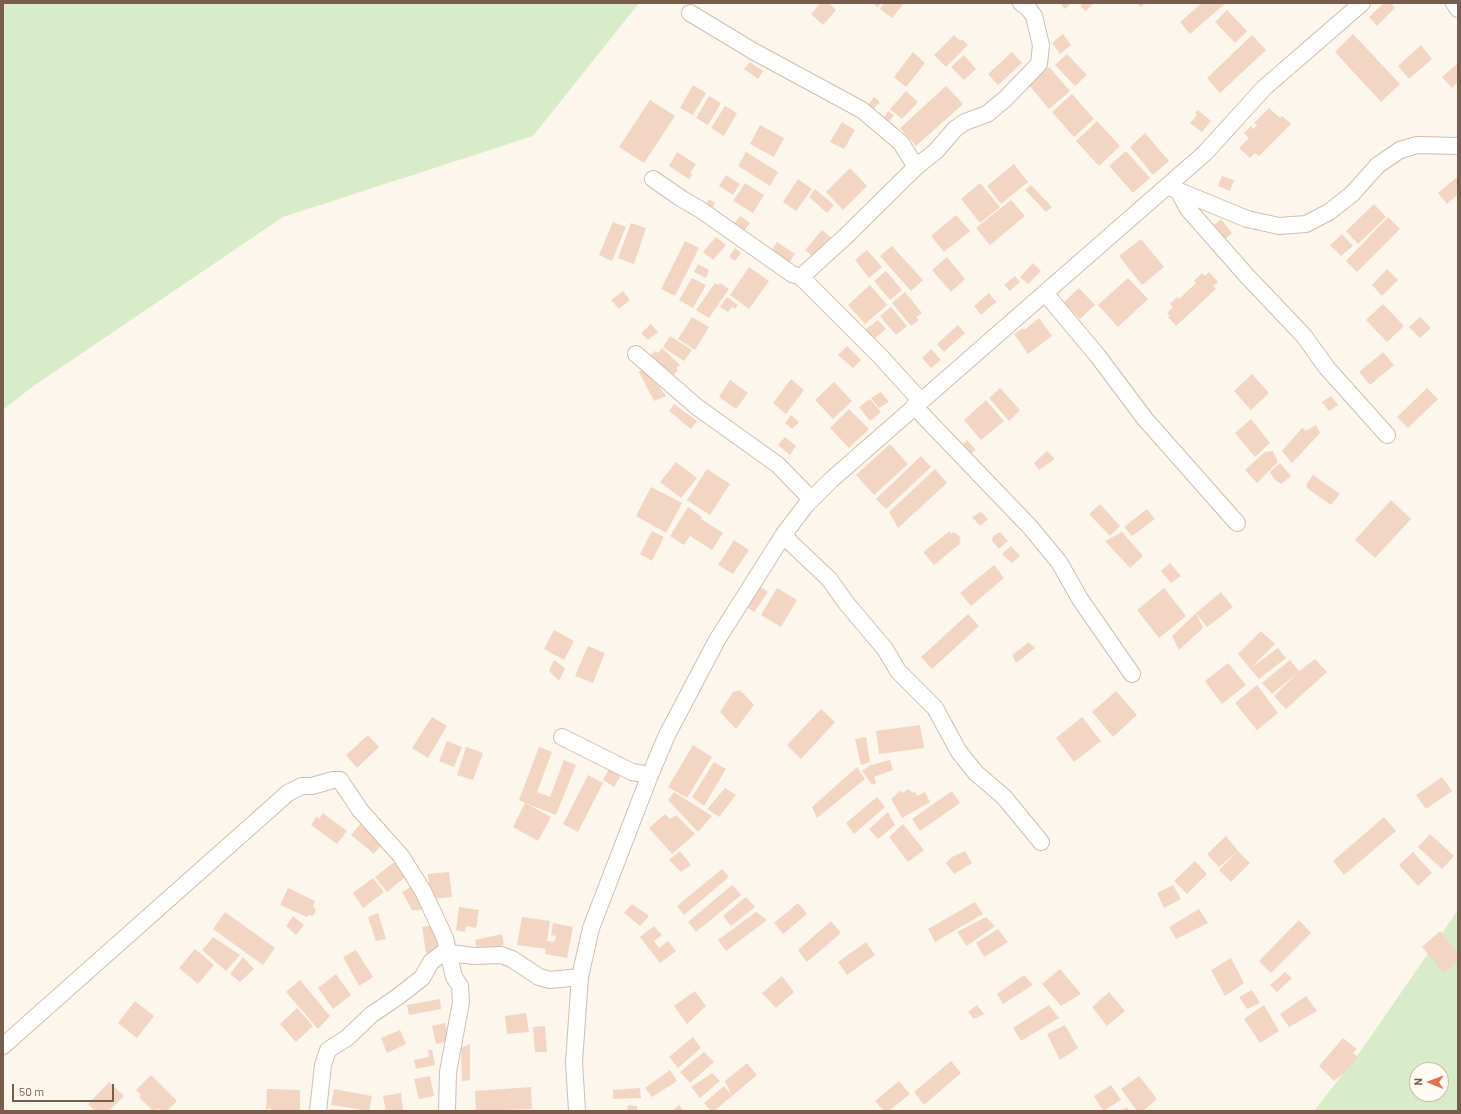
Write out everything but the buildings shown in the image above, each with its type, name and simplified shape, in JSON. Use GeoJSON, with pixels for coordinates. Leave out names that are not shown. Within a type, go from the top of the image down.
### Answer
{"type":"FeatureCollection","features":[{"type":"Feature","properties":{"kind":"street"},"geometry":{"type":"LineString","coordinates":[[801,277],[847,235],[916,167],[936,151],[960,126],[965,122],[987,114],[999,104],[1038,64],[1041,45],[1034,16],[1028,8],[1021,3]]}},
{"type":"Feature","properties":{"kind":"street"},"geometry":{"type":"LineString","coordinates":[[577,1111],[574,1062],[580,977],[591,928],[667,735],[716,640],[784,534],[811,499],[917,403],[1044,293],[1173,189],[1264,88],[1362,3]]}},
{"type":"Feature","properties":{"kind":"street"},"geometry":{"type":"LineString","coordinates":[[1454,3],[1458,9]]}},
{"type":"Feature","properties":{"kind":"street"},"geometry":{"type":"LineString","coordinates":[[690,13],[753,51],[862,110],[900,144],[916,167]]}},
{"type":"Feature","properties":{"kind":"street"},"geometry":{"type":"LineString","coordinates":[[1173,189],[1247,219],[1279,226],[1306,224],[1329,212],[1352,194],[1378,165],[1400,150],[1417,145],[1458,146]]}},
{"type":"Feature","properties":{"kind":"street"},"geometry":{"type":"LineString","coordinates":[[653,179],[682,200],[701,210],[792,274],[801,277],[880,356],[917,403],[1030,527],[1059,562],[1080,599],[1132,674]]}},
{"type":"Feature","properties":{"kind":"street"},"geometry":{"type":"LineString","coordinates":[[1173,189],[1247,276],[1304,336],[1327,368],[1387,435]]}},
{"type":"Feature","properties":{"kind":"street"},"geometry":{"type":"LineString","coordinates":[[1044,293],[1097,355],[1145,419],[1237,523]]}},
{"type":"Feature","properties":{"kind":"street"},"geometry":{"type":"LineString","coordinates":[[636,354],[697,407],[778,465],[811,499]]}},
{"type":"Feature","properties":{"kind":"street"},"geometry":{"type":"LineString","coordinates":[[784,534],[791,543],[829,579],[847,604],[885,649],[898,671],[935,708],[959,752],[976,773],[1004,797],[1041,842]]}},
{"type":"Feature","properties":{"kind":"street"},"geometry":{"type":"LineString","coordinates":[[562,737],[632,772],[650,775]]}},
{"type":"Feature","properties":{"kind":"street"},"geometry":{"type":"LineString","coordinates":[[3,1046],[288,793],[302,786],[312,786],[332,780],[340,780],[360,810],[401,856],[423,892],[449,951],[454,977],[460,986],[460,1002],[448,1072],[447,1111]]}},
{"type":"Feature","properties":{"kind":"street"},"geometry":{"type":"LineString","coordinates":[[318,1111],[324,1065],[328,1050],[347,1038],[371,1015],[422,978],[431,962],[449,951],[474,956],[501,955],[512,959],[539,977],[550,980],[580,977]]}},
{"type":"Feature","properties":{"kind":"green space"},"geometry":{"type":"Polygon","coordinates":[[[3,3],[639,3],[533,136],[283,217],[32,387],[3,410],[3,3]]]}},
{"type":"Feature","properties":{"kind":"green space"},"geometry":{"type":"Polygon","coordinates":[[[1458,910],[1458,1111],[1314,1111],[1360,1052],[1458,910]]]}}]}
